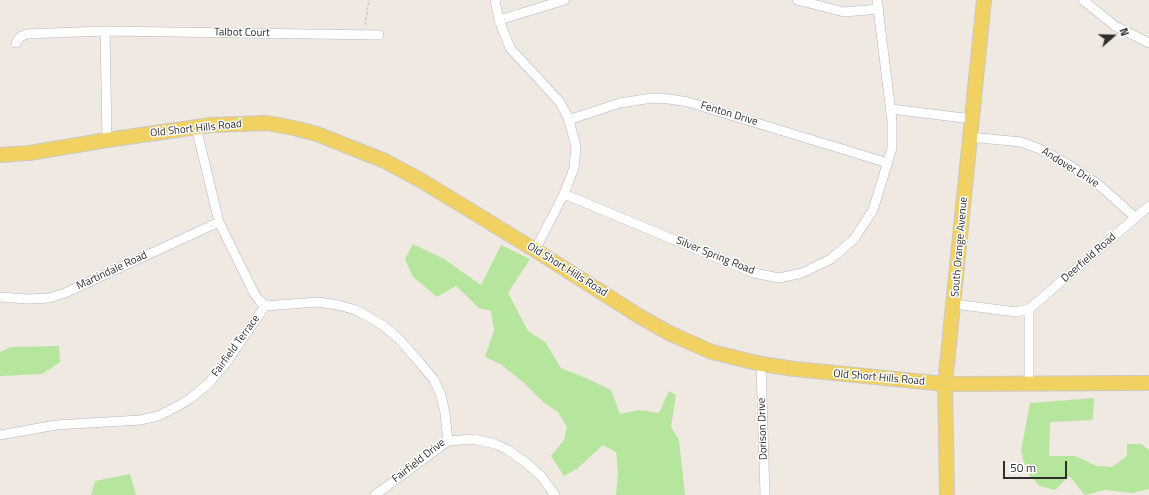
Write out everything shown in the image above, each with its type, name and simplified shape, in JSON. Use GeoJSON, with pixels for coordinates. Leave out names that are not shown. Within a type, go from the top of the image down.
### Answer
{"type":"FeatureCollection","features":[{"type":"Feature","properties":{"kind":"main road","name":"South Orange Avenue"},"geometry":{"type":"LineString","coordinates":[[947,495],[945,384],[984,0]]}},
{"type":"Feature","properties":{"kind":"main road","name":"Old Short Hills Road"},"geometry":{"type":"LineString","coordinates":[[0,155],[29,153],[211,125],[268,123],[294,128],[317,134],[385,161],[422,181],[639,316],[669,333],[712,352],[761,364],[836,374],[945,384],[1149,383]]}},
{"type":"Feature","properties":{"kind":"street"},"geometry":{"type":"LineString","coordinates":[[494,0],[499,20],[510,48],[558,102],[568,120],[576,146],[574,168],[564,194],[535,250]]}},
{"type":"Feature","properties":{"kind":"street"},"geometry":{"type":"LineString","coordinates":[[499,20],[565,0]]}},
{"type":"Feature","properties":{"kind":"street"},"geometry":{"type":"LineString","coordinates":[[797,0],[844,12],[878,5]]}},
{"type":"Feature","properties":{"kind":"street"},"geometry":{"type":"LineString","coordinates":[[1083,0],[1115,26],[1149,43]]}},
{"type":"Feature","properties":{"kind":"street","name":"Silver Spring Road"},"geometry":{"type":"LineString","coordinates":[[564,194],[754,273],[779,278],[802,272],[831,259],[854,239],[872,210],[892,148],[891,109],[878,5]]}},
{"type":"Feature","properties":{"kind":"street","name":"Talbot Court"},"geometry":{"type":"LineString","coordinates":[[16,43],[20,37],[26,34],[104,31],[379,35]]}},
{"type":"Feature","properties":{"kind":"street"},"geometry":{"type":"LineString","coordinates":[[104,31],[107,140]]}},
{"type":"Feature","properties":{"kind":"street","name":"Fenton Drive"},"geometry":{"type":"LineString","coordinates":[[568,120],[620,103],[652,98],[669,99],[688,102],[888,163]]}},
{"type":"Feature","properties":{"kind":"street"},"geometry":{"type":"LineString","coordinates":[[891,109],[972,118]]}},
{"type":"Feature","properties":{"kind":"street","name":"Fairfield Terrace"},"geometry":{"type":"LineString","coordinates":[[0,435],[56,425],[140,420],[158,416],[191,398],[208,384],[226,363],[265,306],[254,293],[219,222],[196,128]]}},
{"type":"Feature","properties":{"kind":"street","name":"Andover Drive"},"geometry":{"type":"LineString","coordinates":[[970,137],[1021,142],[1040,149],[1069,165],[1098,185],[1136,218]]}},
{"type":"Feature","properties":{"kind":"street","name":"Deerfield Road"},"geometry":{"type":"LineString","coordinates":[[1029,309],[1149,206]]}},
{"type":"Feature","properties":{"kind":"street","name":"Martindale Road"},"geometry":{"type":"LineString","coordinates":[[0,297],[28,299],[48,298],[65,293],[219,222]]}},
{"type":"Feature","properties":{"kind":"street","name":"Fairfield Drive"},"geometry":{"type":"LineString","coordinates":[[265,306],[318,302],[356,310],[384,326],[399,339],[434,380],[441,395],[445,413],[448,441],[381,493]]}},
{"type":"Feature","properties":{"kind":"street"},"geometry":{"type":"LineString","coordinates":[[954,304],[1016,312],[1029,309],[1029,384]]}},
{"type":"Feature","properties":{"kind":"street","name":"Dorison Drive"},"geometry":{"type":"LineString","coordinates":[[761,364],[765,495]]}},
{"type":"Feature","properties":{"kind":"street"},"geometry":{"type":"LineString","coordinates":[[448,441],[474,439],[495,444],[508,450],[541,476],[555,495]]}},
{"type":"Feature","properties":{"kind":"path"},"geometry":{"type":"LineString","coordinates":[[363,35],[370,0]]}},
{"type":"Feature","properties":{"kind":"green space"},"geometry":{"type":"Polygon","coordinates":[[[413,244],[444,259],[481,285],[501,245],[530,259],[508,293],[528,331],[545,342],[561,368],[611,390],[620,414],[639,410],[659,413],[669,391],[676,395],[671,427],[679,440],[685,495],[616,495],[618,474],[616,452],[603,445],[578,468],[564,476],[551,456],[564,440],[567,427],[558,412],[543,402],[524,383],[502,365],[485,357],[494,330],[491,311],[479,308],[456,286],[437,297],[413,277],[405,259],[413,244]]]}},
{"type":"Feature","properties":{"kind":"green space"},"geometry":{"type":"Polygon","coordinates":[[[59,346],[60,362],[42,374],[0,376],[0,352],[11,347],[59,346]]]}},
{"type":"Feature","properties":{"kind":"green space"},"geometry":{"type":"Polygon","coordinates":[[[1094,398],[1093,420],[1050,422],[1049,456],[1075,456],[1097,466],[1112,467],[1127,456],[1127,444],[1141,444],[1149,450],[1149,489],[1133,493],[1105,490],[1085,495],[1069,476],[1055,490],[1040,486],[1027,473],[1021,451],[1030,403],[1094,398]]]}},
{"type":"Feature","properties":{"kind":"green space"},"geometry":{"type":"Polygon","coordinates":[[[130,474],[136,495],[91,495],[95,481],[130,474]]]}}]}
